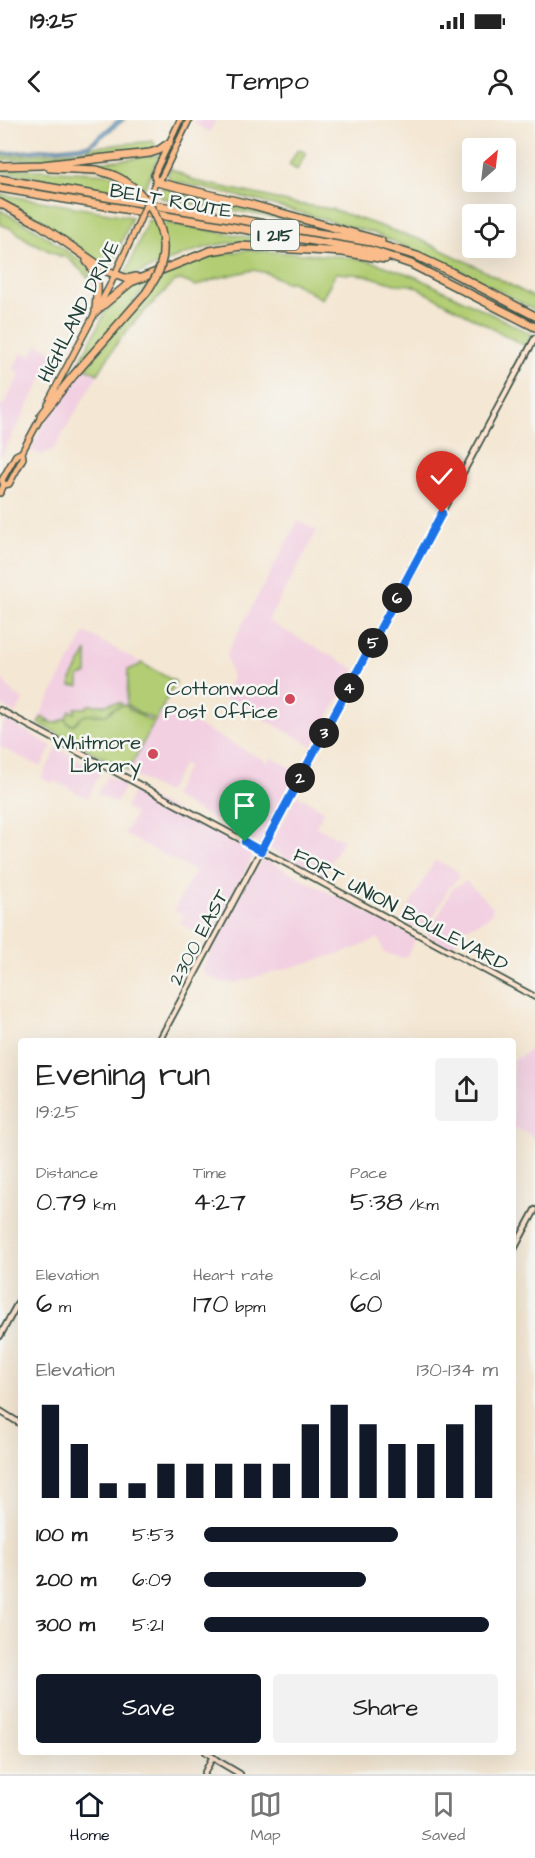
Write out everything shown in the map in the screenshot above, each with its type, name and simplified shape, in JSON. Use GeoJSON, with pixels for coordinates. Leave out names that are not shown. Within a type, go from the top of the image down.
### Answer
{"type":"FeatureCollection","features":[{"type":"Feature","properties":{"kind":"highway"},"geometry":{"type":"LineString","coordinates":[[27,166],[150,153],[169,143]]}},
{"type":"Feature","properties":{"kind":"highway"},"geometry":{"type":"LineString","coordinates":[[0,166],[97,170],[126,181],[145,197],[159,224],[162,242],[159,269],[146,293],[41,416]]}},
{"type":"Feature","properties":{"kind":"highway","name":"BELT ROUTE"},"geometry":{"type":"LineString","coordinates":[[0,178],[371,242],[417,256],[535,316]]}},
{"type":"Feature","properties":{"kind":"highway"},"geometry":{"type":"LineString","coordinates":[[154,185],[370,237],[417,256]]}},
{"type":"Feature","properties":{"kind":"highway","name":"BELT ROUTE"},"geometry":{"type":"LineString","coordinates":[[0,188],[373,251],[411,264],[535,327]]}},
{"type":"Feature","properties":{"kind":"highway"},"geometry":{"type":"LineString","coordinates":[[0,203],[39,224],[116,274],[127,279],[142,276]]}},
{"type":"Feature","properties":{"kind":"highway"},"geometry":{"type":"LineString","coordinates":[[96,311],[131,282],[142,276],[210,251],[241,246],[343,252],[411,264]]}},
{"type":"Feature","properties":{"kind":"highway"},"geometry":{"type":"LineString","coordinates":[[82,254],[94,269],[97,277],[96,311]]}},
{"type":"Feature","properties":{"kind":"main road","name":"HIGHLAND DRIVE"},"geometry":{"type":"LineString","coordinates":[[0,493],[4,485],[9,484],[23,458],[22,452],[116,274],[154,185],[154,176],[179,120]]}},
{"type":"Feature","properties":{"kind":"main road","name":"HIGHLAND DRIVE"},"geometry":{"type":"LineString","coordinates":[[154,185],[161,178],[188,122]]}},
{"type":"Feature","properties":{"kind":"street"},"geometry":{"type":"LineString","coordinates":[[179,120],[188,122]]}},
{"type":"Feature","properties":{"kind":"street","name":"2300 EAST"},"geometry":{"type":"LineString","coordinates":[[161,1038],[535,338]]}},
{"type":"Feature","properties":{"kind":"street","name":"FORT UNION BOULEVARD"},"geometry":{"type":"LineString","coordinates":[[0,710],[535,998]]}},
{"type":"Feature","properties":{"kind":"street"},"geometry":{"type":"LineString","coordinates":[[516,1245],[535,1210]]}},
{"type":"Feature","properties":{"kind":"street"},"geometry":{"type":"LineString","coordinates":[[0,1336],[18,1303]]}},
{"type":"Feature","properties":{"kind":"street"},"geometry":{"type":"LineString","coordinates":[[0,1413],[18,1422]]}},
{"type":"Feature","properties":{"kind":"street"},"geometry":{"type":"LineString","coordinates":[[209,1755],[240,1774]]}},
{"type":"Feature","properties":{"kind":"street"},"geometry":{"type":"LineString","coordinates":[[204,1774],[212,1758]]}},
{"type":"Feature","properties":{"kind":"shaded area"},"geometry":{"type":"Polygon","coordinates":[[[194,120],[216,120],[209,132],[193,122],[194,120]]]}},
{"type":"Feature","properties":{"kind":"shaded area"},"geometry":{"type":"Polygon","coordinates":[[[38,344],[56,354],[0,458],[0,404],[4,405],[20,373],[13,369],[22,352],[31,356],[38,344]]]}},
{"type":"Feature","properties":{"kind":"shaded area"},"geometry":{"type":"Polygon","coordinates":[[[84,367],[98,374],[54,449],[42,455],[33,452],[32,447],[54,406],[84,367]]]}},
{"type":"Feature","properties":{"kind":"shaded area"},"geometry":{"type":"Polygon","coordinates":[[[298,521],[317,531],[268,621],[355,669],[313,746],[224,698],[232,677],[226,655],[298,521]]]}},
{"type":"Feature","properties":{"kind":"shaded area"},"geometry":{"type":"Polygon","coordinates":[[[85,632],[176,682],[163,707],[268,762],[271,757],[299,772],[261,843],[258,844],[175,798],[173,794],[188,766],[184,763],[168,791],[164,792],[38,723],[37,721],[85,632]]]}},
{"type":"Feature","properties":{"kind":"shaded area"},"geometry":{"type":"Polygon","coordinates":[[[0,676],[13,693],[23,700],[16,714],[0,705],[0,676]]]}},
{"type":"Feature","properties":{"kind":"shaded area"},"geometry":{"type":"Polygon","coordinates":[[[6,720],[52,746],[41,767],[0,747],[0,730],[6,720]]]}},
{"type":"Feature","properties":{"kind":"shaded area"},"geometry":{"type":"Polygon","coordinates":[[[57,748],[100,772],[88,798],[54,781],[52,783],[41,778],[57,748]]]}},
{"type":"Feature","properties":{"kind":"shaded area"},"geometry":{"type":"Polygon","coordinates":[[[108,776],[126,785],[116,803],[97,794],[108,776]]]}},
{"type":"Feature","properties":{"kind":"shaded area"},"geometry":{"type":"Polygon","coordinates":[[[135,789],[254,854],[210,940],[180,923],[184,915],[174,910],[195,871],[124,834],[135,814],[125,808],[135,789]]]}},
{"type":"Feature","properties":{"kind":"shaded area"},"geometry":{"type":"Polygon","coordinates":[[[297,795],[324,810],[316,827],[343,840],[322,878],[268,848],[297,795]]]}},
{"type":"Feature","properties":{"kind":"shaded area"},"geometry":{"type":"Polygon","coordinates":[[[263,858],[413,937],[414,941],[407,956],[403,958],[384,953],[379,938],[349,951],[235,983],[221,982],[201,971],[248,881],[263,858]]]}},
{"type":"Feature","properties":{"kind":"shaded area"},"geometry":{"type":"Polygon","coordinates":[[[435,860],[456,870],[459,878],[450,886],[433,917],[423,930],[420,930],[401,921],[435,860]]]}},
{"type":"Feature","properties":{"kind":"shaded area"},"geometry":{"type":"Polygon","coordinates":[[[466,881],[493,907],[492,913],[486,919],[462,930],[452,948],[429,936],[427,932],[452,889],[466,881]]]}},
{"type":"Feature","properties":{"kind":"shaded area"},"geometry":{"type":"Polygon","coordinates":[[[535,1045],[535,1138],[516,1128],[516,1059],[535,1045]]]}},
{"type":"Feature","properties":{"kind":"green space"},"geometry":{"type":"Polygon","coordinates":[[[153,141],[157,148],[75,158],[0,160],[0,157],[88,150],[93,147],[153,141]]]}},
{"type":"Feature","properties":{"kind":"green space"},"geometry":{"type":"Polygon","coordinates":[[[298,149],[306,153],[297,170],[289,165],[298,149]]]}},
{"type":"Feature","properties":{"kind":"green space"},"geometry":{"type":"Polygon","coordinates":[[[159,155],[144,189],[119,173],[75,165],[159,155]]]}},
{"type":"Feature","properties":{"kind":"green space"},"geometry":{"type":"Polygon","coordinates":[[[0,168],[110,174],[139,195],[0,171],[0,168]]]}},
{"type":"Feature","properties":{"kind":"green space"},"geometry":{"type":"Polygon","coordinates":[[[170,168],[195,181],[291,203],[331,209],[421,240],[535,298],[535,310],[458,269],[373,233],[255,200],[173,182],[168,177],[170,168]]]}},
{"type":"Feature","properties":{"kind":"green space"},"geometry":{"type":"Polygon","coordinates":[[[163,187],[174,192],[314,224],[160,198],[163,187]]]}},
{"type":"Feature","properties":{"kind":"green space"},"geometry":{"type":"Polygon","coordinates":[[[0,194],[132,217],[109,268],[32,215],[0,200],[0,194]]]}},
{"type":"Feature","properties":{"kind":"green space"},"geometry":{"type":"Polygon","coordinates":[[[0,210],[37,230],[81,261],[89,269],[95,284],[63,255],[62,257],[29,241],[0,224],[0,210]]]}},
{"type":"Feature","properties":{"kind":"green space"},"geometry":{"type":"Polygon","coordinates":[[[148,220],[306,247],[253,242],[222,244],[188,253],[134,275],[126,276],[148,220]]]}},
{"type":"Feature","properties":{"kind":"green space"},"geometry":{"type":"Polygon","coordinates":[[[246,250],[350,257],[376,263],[416,277],[532,334],[525,346],[412,285],[395,284],[365,275],[336,273],[322,299],[292,282],[285,282],[267,273],[253,270],[196,286],[181,280],[175,281],[135,321],[117,343],[98,374],[86,368],[160,274],[211,256],[246,250]]]}},
{"type":"Feature","properties":{"kind":"green space"},"geometry":{"type":"Polygon","coordinates":[[[153,278],[77,367],[106,311],[136,282],[138,284],[153,278]]]}},
{"type":"Feature","properties":{"kind":"green space"},"geometry":{"type":"Polygon","coordinates":[[[87,651],[87,674],[79,676],[79,686],[71,686],[71,680],[87,651]]]}},
{"type":"Feature","properties":{"kind":"green space"},"geometry":{"type":"Polygon","coordinates":[[[141,663],[176,682],[128,771],[38,723],[42,717],[50,721],[44,722],[57,723],[66,718],[70,725],[84,715],[103,715],[125,705],[150,721],[152,718],[127,705],[128,670],[141,663]]]}},
{"type":"Feature","properties":{"kind":"green space"},"geometry":{"type":"Polygon","coordinates":[[[121,703],[121,706],[112,709],[107,715],[86,715],[73,725],[67,722],[66,718],[70,711],[75,713],[75,708],[121,703]]]}},
{"type":"Feature","properties":{"kind":"water"},"geometry":{"type":"Polygon","coordinates":[[[118,120],[124,120],[89,147],[0,155],[0,153],[89,144],[118,120]]]}},
{"type":"Feature","properties":{"kind":"place","name":"Cottonwood Post Office"},"geometry":{"type":"Point","coordinates":[290,699]}},
{"type":"Feature","properties":{"kind":"place","name":"Whitmore Library"},"geometry":{"type":"Point","coordinates":[153,754]}},
{"type":"Feature","properties":{"kind":"route"},"geometry":{"type":"LineString","coordinates":[[245,842],[261,851],[442,513]]}}]}
